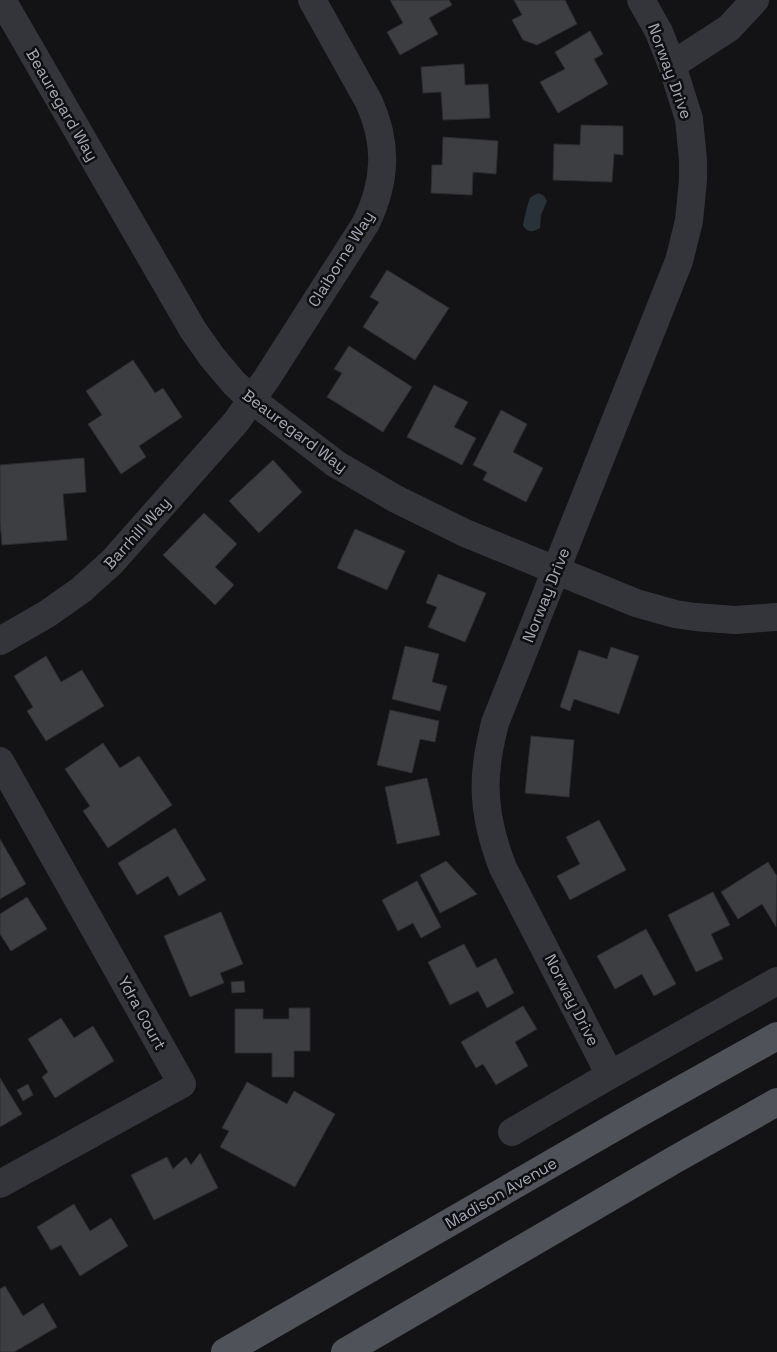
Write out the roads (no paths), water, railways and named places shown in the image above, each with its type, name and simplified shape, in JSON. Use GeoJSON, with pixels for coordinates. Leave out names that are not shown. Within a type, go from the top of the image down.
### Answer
{"type":"FeatureCollection","features":[{"type":"Feature","properties":{"kind":"main road","name":"Madison Avenue"},"geometry":{"type":"LineString","coordinates":[[225,1352],[777,1036]]}},
{"type":"Feature","properties":{"kind":"main road"},"geometry":{"type":"LineString","coordinates":[[345,1352],[777,1102]]}},
{"type":"Feature","properties":{"kind":"street","name":"Beauregard Way"},"geometry":{"type":"LineString","coordinates":[[2,0],[193,330],[212,357],[234,383],[252,400],[336,464],[396,499],[465,533],[636,603],[675,614],[735,620],[777,616]]}},
{"type":"Feature","properties":{"kind":"street","name":"Claiborne Way"},"geometry":{"type":"LineString","coordinates":[[252,400],[366,223],[374,207],[382,172],[383,154],[377,118],[370,102],[312,0]]}},
{"type":"Feature","properties":{"kind":"street","name":"Norway Drive"},"geometry":{"type":"LineString","coordinates":[[610,1075],[503,868],[492,835],[487,807],[486,785],[487,764],[495,722],[679,261],[689,221],[694,160],[689,119],[672,65],[659,32],[641,0]]}},
{"type":"Feature","properties":{"kind":"street"},"geometry":{"type":"LineString","coordinates":[[672,65],[729,28],[755,0]]}},
{"type":"Feature","properties":{"kind":"street","name":"Barrhill Way"},"geometry":{"type":"LineString","coordinates":[[0,641],[47,614],[74,595],[112,562],[236,422],[252,400]]}},
{"type":"Feature","properties":{"kind":"street","name":"Ydra Court"},"geometry":{"type":"LineString","coordinates":[[0,761],[182,1084],[0,1184]]}},
{"type":"Feature","properties":{"kind":"street"},"geometry":{"type":"LineString","coordinates":[[512,1132],[777,981]]}}]}
